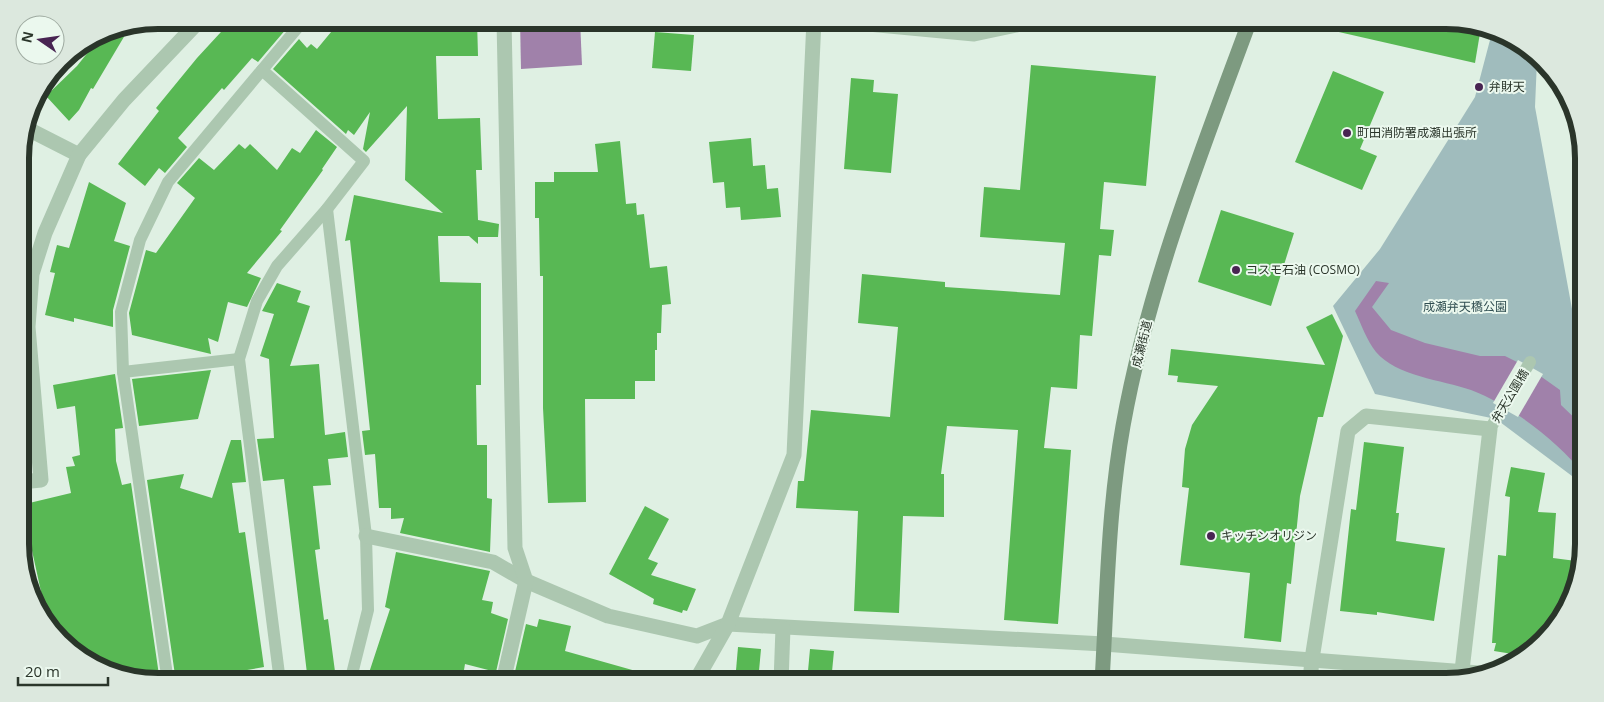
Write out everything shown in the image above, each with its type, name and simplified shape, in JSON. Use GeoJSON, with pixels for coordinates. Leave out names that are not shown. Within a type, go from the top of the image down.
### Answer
{"type":"FeatureCollection","features":[{"type":"Feature","properties":{"kind":"main road","name":"成瀬街道"},"geometry":{"type":"LineString","coordinates":[[1102,673],[1116,471],[1133,378],[1162,268],[1247,29]]}},
{"type":"Feature","properties":{"kind":"street"},"geometry":{"type":"LineString","coordinates":[[29,314],[32,274],[45,233],[79,154],[124,100],[191,29]]}},
{"type":"Feature","properties":{"kind":"street"},"geometry":{"type":"LineString","coordinates":[[504,29],[515,548],[526,581],[505,673]]}},
{"type":"Feature","properties":{"kind":"street"},"geometry":{"type":"LineString","coordinates":[[700,673],[728,624],[794,455],[814,29]]}},
{"type":"Feature","properties":{"kind":"street"},"geometry":{"type":"LineString","coordinates":[[921,29],[974,34],[997,29]]}},
{"type":"Feature","properties":{"kind":"street"},"geometry":{"type":"LineString","coordinates":[[32,131],[79,154]]}},
{"type":"Feature","properties":{"kind":"street"},"geometry":{"type":"LineString","coordinates":[[29,339],[41,480],[29,481]]}},
{"type":"Feature","properties":{"kind":"street"},"geometry":{"type":"LineString","coordinates":[[1311,673],[1348,431],[1366,416],[1490,429],[1461,672]]}},
{"type":"Feature","properties":{"kind":"street"},"geometry":{"type":"LineString","coordinates":[[366,536],[493,562],[526,581],[608,616],[697,636],[728,624],[1104,644],[1312,659],[1442,673]]}},
{"type":"Feature","properties":{"kind":"street"},"geometry":{"type":"LineString","coordinates":[[781,673],[783,628]]}},
{"type":"Feature","properties":{"kind":"lane"},"geometry":{"type":"LineString","coordinates":[[167,673],[123,372],[121,312],[140,240],[168,182],[296,29]]}},
{"type":"Feature","properties":{"kind":"lane"},"geometry":{"type":"LineString","coordinates":[[262,70],[364,161],[328,209],[276,266],[257,300],[239,359],[279,673]]}},
{"type":"Feature","properties":{"kind":"lane"},"geometry":{"type":"LineString","coordinates":[[328,209],[366,536],[368,610],[352,673]]}},
{"type":"Feature","properties":{"kind":"lane"},"geometry":{"type":"LineString","coordinates":[[123,372],[239,359]]}},
{"type":"Feature","properties":{"kind":"lane","name":"弁天公園橋"},"geometry":{"type":"LineString","coordinates":[[1490,429],[1530,362]]}},
{"type":"Feature","properties":{"kind":"green space","name":"成瀬弁天橋公園"},"geometry":{"type":"Polygon","coordinates":[[[1490,37],[1511,46],[1525,55],[1537,67],[1535,107],[1575,325],[1575,478],[1496,419],[1375,394],[1333,306],[1380,249],[1475,97],[1490,37]]]}},
{"type":"Feature","properties":{"kind":"shaded area"},"geometry":{"type":"Polygon","coordinates":[[[520,29],[580,29],[582,65],[521,69],[520,29]]]}},
{"type":"Feature","properties":{"kind":"shaded area"},"geometry":{"type":"Polygon","coordinates":[[[1570,122],[1575,161],[1572,147],[1570,122]]]}},
{"type":"Feature","properties":{"kind":"shaded area"},"geometry":{"type":"Polygon","coordinates":[[[1376,281],[1389,283],[1372,307],[1391,330],[1425,343],[1480,356],[1505,356],[1529,368],[1560,390],[1561,405],[1575,418],[1575,464],[1547,437],[1502,405],[1471,390],[1395,367],[1376,352],[1364,332],[1355,311],[1376,281]]]}},
{"type":"Feature","properties":{"kind":"pier"},"geometry":{"type":"Polygon","coordinates":[[[1518,360],[1543,374],[1518,417],[1493,403],[1518,360]]]}},
{"type":"Feature","properties":{"kind":"building"},"geometry":{"type":"Polygon","coordinates":[[[224,29],[286,29],[258,62],[252,58],[224,90],[222,88],[178,138],[187,147],[165,173],[159,168],[145,186],[118,164],[159,111],[156,108],[224,29]]]}},
{"type":"Feature","properties":{"kind":"building"},"geometry":{"type":"Polygon","coordinates":[[[334,29],[477,29],[478,56],[436,56],[438,119],[480,118],[482,170],[476,170],[478,220],[499,224],[498,237],[478,237],[478,244],[469,236],[438,236],[440,282],[481,283],[481,385],[476,385],[477,445],[487,445],[487,498],[492,499],[490,552],[400,533],[404,518],[391,519],[391,508],[379,508],[375,454],[365,455],[362,431],[370,430],[350,240],[345,241],[354,195],[443,213],[405,180],[407,106],[366,152],[363,149],[370,112],[354,135],[348,130],[346,134],[273,69],[299,39],[307,48],[311,44],[317,49],[334,29]]]}},
{"type":"Feature","properties":{"kind":"building"},"geometry":{"type":"Polygon","coordinates":[[[1455,29],[1480,34],[1475,63],[1330,30],[1455,29]]]}},
{"type":"Feature","properties":{"kind":"building"},"geometry":{"type":"Polygon","coordinates":[[[655,32],[694,35],[691,71],[652,68],[655,32]]]}},
{"type":"Feature","properties":{"kind":"building"},"geometry":{"type":"Polygon","coordinates":[[[126,33],[93,89],[91,88],[79,110],[69,121],[46,96],[77,66],[93,46],[126,33]]]}},
{"type":"Feature","properties":{"kind":"building"},"geometry":{"type":"Polygon","coordinates":[[[1031,65],[1156,76],[1146,186],[1104,182],[1100,229],[1114,230],[1111,256],[1099,255],[1092,336],[1080,335],[1077,389],[1051,387],[1044,448],[1071,450],[1058,624],[1004,620],[1018,430],[947,426],[941,474],[944,474],[944,517],[903,516],[899,613],[854,611],[858,511],[796,508],[798,481],[804,481],[811,410],[890,417],[898,327],[858,323],[862,274],[945,282],[945,287],[1060,295],[1065,243],[980,237],[984,187],[1020,190],[1031,65]]]}},
{"type":"Feature","properties":{"kind":"building"},"geometry":{"type":"Polygon","coordinates":[[[1333,71],[1384,92],[1360,149],[1377,156],[1362,190],[1295,162],[1333,71]]]}},
{"type":"Feature","properties":{"kind":"building"},"geometry":{"type":"Polygon","coordinates":[[[851,78],[874,80],[873,92],[898,94],[891,173],[844,169],[851,78]]]}},
{"type":"Feature","properties":{"kind":"building"},"geometry":{"type":"Polygon","coordinates":[[[316,130],[337,147],[280,230],[282,231],[247,273],[261,278],[247,307],[228,302],[218,342],[208,338],[211,354],[132,335],[129,313],[146,250],[156,253],[195,198],[177,183],[199,158],[214,170],[239,144],[245,149],[250,144],[277,170],[292,148],[300,153],[316,130]]]}},
{"type":"Feature","properties":{"kind":"building"},"geometry":{"type":"Polygon","coordinates":[[[751,138],[753,166],[765,165],[767,189],[778,188],[781,217],[741,220],[740,207],[726,208],[724,182],[713,183],[709,142],[751,138]]]}},
{"type":"Feature","properties":{"kind":"building"},"geometry":{"type":"Polygon","coordinates":[[[620,141],[626,204],[636,203],[637,215],[644,214],[650,268],[667,266],[671,304],[662,305],[661,333],[657,333],[657,350],[655,350],[655,381],[635,381],[635,399],[585,399],[586,502],[548,503],[543,408],[543,276],[540,276],[539,218],[535,218],[535,182],[554,182],[554,172],[598,172],[595,144],[620,141]]]}},
{"type":"Feature","properties":{"kind":"building"},"geometry":{"type":"Polygon","coordinates":[[[89,182],[126,203],[114,241],[130,246],[113,310],[113,327],[74,318],[74,322],[45,315],[55,273],[50,272],[57,245],[69,248],[89,182]]]}},
{"type":"Feature","properties":{"kind":"building"},"geometry":{"type":"Polygon","coordinates":[[[1221,210],[1294,233],[1271,306],[1198,282],[1221,210]]]}},
{"type":"Feature","properties":{"kind":"building"},"geometry":{"type":"Polygon","coordinates":[[[277,283],[301,291],[297,302],[310,306],[290,366],[319,364],[325,435],[345,432],[348,457],[328,459],[331,485],[313,486],[320,549],[315,550],[324,620],[328,619],[335,673],[307,673],[284,479],[263,481],[257,439],[274,438],[269,359],[260,356],[274,314],[262,311],[277,283]]]}},
{"type":"Feature","properties":{"kind":"building"},"geometry":{"type":"Polygon","coordinates":[[[1332,314],[1343,336],[1323,417],[1318,417],[1300,496],[1291,584],[1287,583],[1281,642],[1244,638],[1250,573],[1180,565],[1189,488],[1182,487],[1185,449],[1192,425],[1218,386],[1177,382],[1178,376],[1168,375],[1171,349],[1325,365],[1306,327],[1332,314]]]}},
{"type":"Feature","properties":{"kind":"building"},"geometry":{"type":"Polygon","coordinates":[[[211,370],[198,419],[139,426],[132,379],[211,370]]]}},
{"type":"Feature","properties":{"kind":"building"},"geometry":{"type":"Polygon","coordinates":[[[115,374],[123,428],[115,429],[116,461],[122,485],[131,483],[159,673],[133,671],[93,656],[79,647],[55,623],[44,604],[31,546],[29,546],[29,503],[71,493],[66,467],[75,466],[72,457],[80,455],[75,406],[57,409],[53,385],[115,374]]]}},
{"type":"Feature","properties":{"kind":"building"},"geometry":{"type":"Polygon","coordinates":[[[231,440],[241,440],[246,482],[232,483],[239,533],[245,532],[264,667],[229,673],[175,673],[147,480],[184,474],[180,488],[212,498],[231,440]]]}},
{"type":"Feature","properties":{"kind":"building"},"geometry":{"type":"Polygon","coordinates":[[[1364,442],[1404,447],[1396,513],[1399,513],[1396,541],[1445,548],[1434,621],[1377,612],[1377,615],[1340,611],[1351,509],[1356,510],[1364,442]]]}},
{"type":"Feature","properties":{"kind":"building"},"geometry":{"type":"Polygon","coordinates":[[[1511,467],[1545,473],[1538,512],[1556,513],[1553,558],[1574,561],[1571,578],[1565,594],[1549,623],[1525,647],[1514,654],[1494,651],[1496,643],[1492,643],[1498,555],[1506,556],[1510,497],[1505,496],[1511,467]]]}},
{"type":"Feature","properties":{"kind":"building"},"geometry":{"type":"Polygon","coordinates":[[[645,506],[669,519],[648,559],[658,563],[651,575],[696,589],[687,611],[683,610],[682,613],[653,604],[654,599],[609,574],[645,506]]]}},
{"type":"Feature","properties":{"kind":"building"},"geometry":{"type":"Polygon","coordinates":[[[396,552],[490,571],[482,600],[493,602],[491,613],[508,619],[496,672],[465,664],[464,673],[369,673],[390,609],[385,607],[396,552]]]}},
{"type":"Feature","properties":{"kind":"building"},"geometry":{"type":"Polygon","coordinates":[[[539,619],[571,626],[565,651],[643,673],[515,673],[526,624],[537,627],[539,619]]]}},
{"type":"Feature","properties":{"kind":"building"},"geometry":{"type":"Polygon","coordinates":[[[738,647],[761,649],[759,673],[736,673],[738,647]]]}},
{"type":"Feature","properties":{"kind":"building"},"geometry":{"type":"Polygon","coordinates":[[[810,649],[834,651],[832,673],[808,673],[810,649]]]}},
{"type":"Feature","properties":{"kind":"place","name":"弁財天"},"geometry":{"type":"Point","coordinates":[1479,87]}},
{"type":"Feature","properties":{"kind":"place","name":"町田消防署成瀬出張所"},"geometry":{"type":"Point","coordinates":[1347,133]}},
{"type":"Feature","properties":{"kind":"place","name":"コスモ石油 (COSMO)"},"geometry":{"type":"Point","coordinates":[1236,270]}},
{"type":"Feature","properties":{"kind":"place","name":"キッチンオリジン"},"geometry":{"type":"Point","coordinates":[1211,536]}}]}
